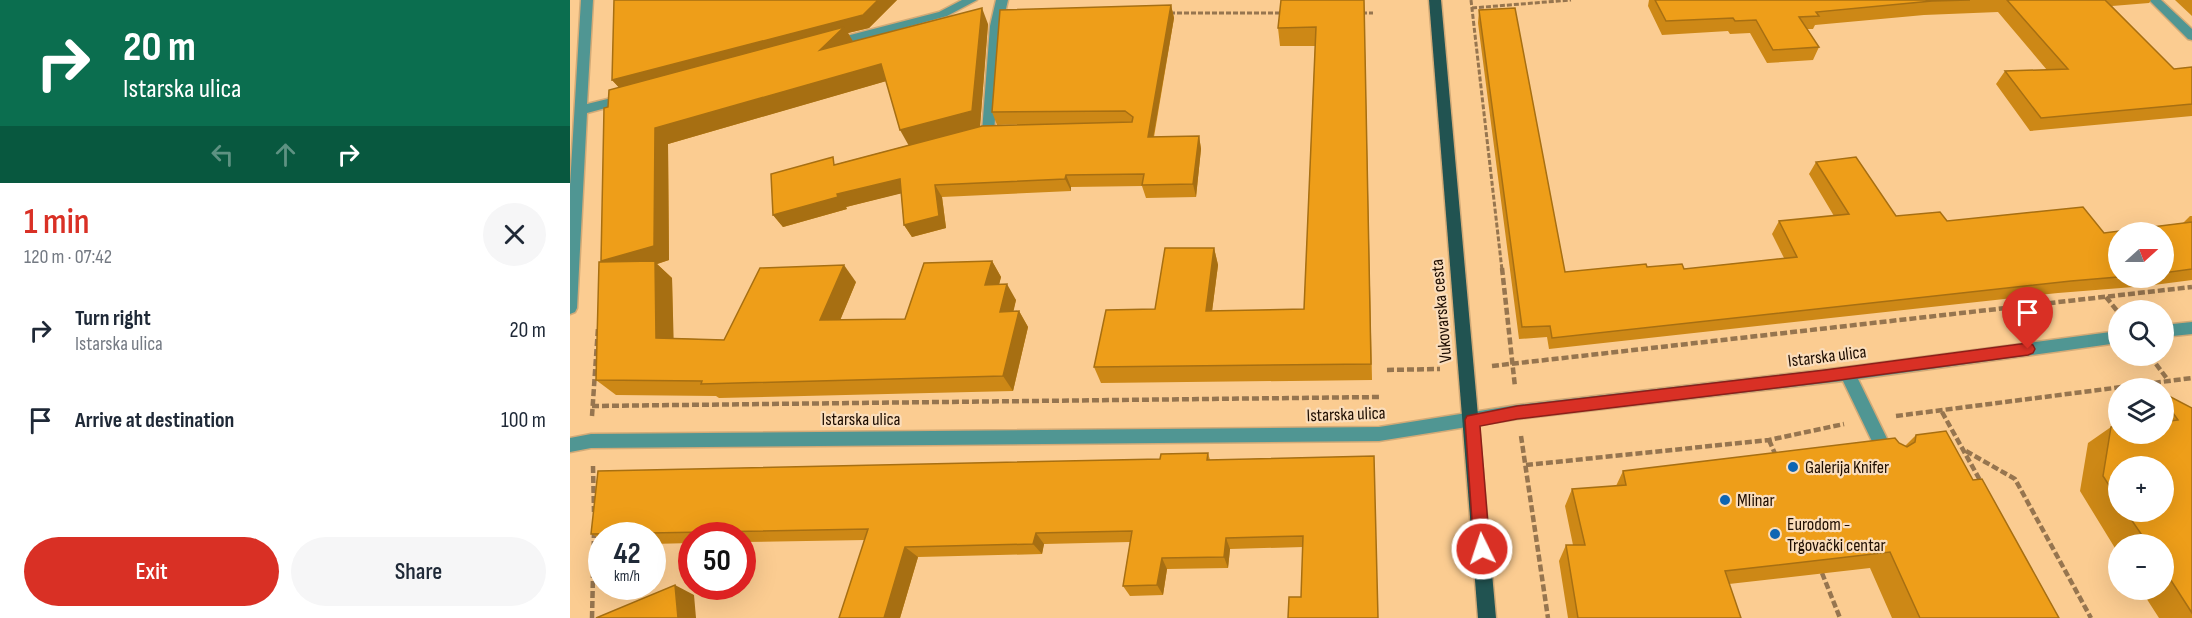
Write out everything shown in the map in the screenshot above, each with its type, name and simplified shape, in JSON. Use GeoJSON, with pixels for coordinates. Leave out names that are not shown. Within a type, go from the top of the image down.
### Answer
{"type":"FeatureCollection","features":[{"type":"Feature","properties":{"kind":"main road","name":"Vukovarska cesta"},"geometry":{"type":"LineString","coordinates":[[1435,0],[1487,618]]}},
{"type":"Feature","properties":{"kind":"street"},"geometry":{"type":"LineString","coordinates":[[570,308],[587,0]]}},
{"type":"Feature","properties":{"kind":"street"},"geometry":{"type":"LineString","coordinates":[[815,48],[937,16],[971,0]]}},
{"type":"Feature","properties":{"kind":"street"},"geometry":{"type":"LineString","coordinates":[[988,133],[996,27],[1002,0]]}},
{"type":"Feature","properties":{"kind":"street"},"geometry":{"type":"LineString","coordinates":[[2155,0],[2192,36]]}},
{"type":"Feature","properties":{"kind":"street"},"geometry":{"type":"LineString","coordinates":[[582,110],[641,94]]}},
{"type":"Feature","properties":{"kind":"street"},"geometry":{"type":"LineString","coordinates":[[2174,330],[2192,328]]}},
{"type":"Feature","properties":{"kind":"street","name":"Istarska ulica"},"geometry":{"type":"LineString","coordinates":[[570,445],[591,441],[1379,435],[1517,412],[1847,374],[2108,338]]}},
{"type":"Feature","properties":{"kind":"street"},"geometry":{"type":"LineString","coordinates":[[1847,374],[1887,455]]}},
{"type":"Feature","properties":{"kind":"path"},"geometry":{"type":"LineString","coordinates":[[1472,0],[1517,412],[1548,618]]}},
{"type":"Feature","properties":{"kind":"path"},"geometry":{"type":"LineString","coordinates":[[1472,8],[1571,0]]}},
{"type":"Feature","properties":{"kind":"path"},"geometry":{"type":"LineString","coordinates":[[1513,366],[2192,287]]}},
{"type":"Feature","properties":{"kind":"path"},"geometry":{"type":"LineString","coordinates":[[594,515],[591,441],[598,323]]}},
{"type":"Feature","properties":{"kind":"path"},"geometry":{"type":"LineString","coordinates":[[2158,366],[2167,378]]}},
{"type":"Feature","properties":{"kind":"path"},"geometry":{"type":"LineString","coordinates":[[592,406],[1381,397]]}},
{"type":"Feature","properties":{"kind":"path"},"geometry":{"type":"LineString","coordinates":[[1942,412],[1987,492]]}},
{"type":"Feature","properties":{"kind":"path"},"geometry":{"type":"LineString","coordinates":[[1769,440],[1777,459]]}},
{"type":"Feature","properties":{"kind":"path"},"geometry":{"type":"LineString","coordinates":[[1964,450],[2015,479],[2091,618]]}},
{"type":"Feature","properties":{"kind":"path"},"geometry":{"type":"LineString","coordinates":[[1822,573],[1840,618]]}},
{"type":"Feature","properties":{"kind":"path"},"geometry":{"type":"LineString","coordinates":[[592,600],[592,618]]}},
{"type":"Feature","properties":{"kind":"building"},"geometry":{"type":"Polygon","coordinates":[[[614,0],[878,0],[863,15],[612,80],[614,0]]]}},
{"type":"Feature","properties":{"kind":"building"},"geometry":{"type":"Polygon","coordinates":[[[1281,0],[1364,0],[1371,364],[1094,367],[1106,310],[1155,309],[1165,248],[1214,248],[1206,311],[1304,309],[1316,27],[1278,28],[1281,0]]]}},
{"type":"Feature","properties":{"kind":"building"},"geometry":{"type":"Polygon","coordinates":[[[1655,0],[1970,0],[1932,1],[1816,12],[1819,16],[1799,17],[1819,47],[1773,50],[1756,20],[1735,21],[1733,18],[1666,21],[1655,0]]]}},
{"type":"Feature","properties":{"kind":"building"},"geometry":{"type":"Polygon","coordinates":[[[2007,0],[2105,0],[2174,69],[2192,67],[2192,104],[2041,118],[2005,71],[2068,69],[2007,0]]]}},
{"type":"Feature","properties":{"kind":"building"},"geometry":{"type":"Polygon","coordinates":[[[1171,5],[1148,137],[1199,136],[1193,184],[1142,185],[1144,174],[1066,175],[1065,179],[935,185],[939,216],[904,225],[900,179],[837,194],[838,197],[773,215],[771,174],[833,157],[834,165],[982,126],[1132,122],[1133,117],[1125,111],[992,112],[1000,10],[1171,5]]]}},
{"type":"Feature","properties":{"kind":"building"},"geometry":{"type":"Polygon","coordinates":[[[982,8],[972,111],[900,130],[881,64],[655,128],[654,246],[601,261],[604,108],[608,107],[609,90],[844,27],[820,50],[982,8]]]}},
{"type":"Feature","properties":{"kind":"building"},"geometry":{"type":"Polygon","coordinates":[[[1515,8],[1565,272],[1646,264],[1647,267],[1682,264],[1684,269],[1797,257],[1779,221],[1849,214],[1816,162],[1856,157],[1896,216],[1940,212],[1947,221],[2083,207],[2104,233],[2108,232],[2108,278],[1552,338],[1550,326],[1522,327],[1479,10],[1515,8]]]}},
{"type":"Feature","properties":{"kind":"building"},"geometry":{"type":"Polygon","coordinates":[[[2192,222],[2192,269],[2174,271],[2174,224],[2192,222]]]}},
{"type":"Feature","properties":{"kind":"building"},"geometry":{"type":"Polygon","coordinates":[[[655,261],[656,338],[724,340],[760,268],[844,265],[820,320],[905,319],[924,263],[992,261],[985,285],[1007,284],[1000,312],[1019,311],[1003,376],[701,384],[702,381],[596,380],[599,262],[655,261]]]}},
{"type":"Feature","properties":{"kind":"building"},"geometry":{"type":"Polygon","coordinates":[[[2174,399],[2192,408],[2192,613],[2174,585],[2174,534],[2141,534],[2133,522],[2174,522],[2174,456],[2108,456],[2108,484],[2103,476],[2108,444],[2174,444],[2174,421],[2178,420],[2174,414],[2174,399]]]}},
{"type":"Feature","properties":{"kind":"building","name":"Eurodom - Trgovački centar"},"geometry":{"type":"Polygon","coordinates":[[[1946,431],[1973,480],[1982,479],[2059,618],[1920,618],[1890,552],[1725,571],[1741,618],[1578,618],[1566,545],[1585,545],[1572,489],[1626,485],[1623,471],[1895,438],[1907,447],[1915,442],[1916,435],[1946,431]]]}},
{"type":"Feature","properties":{"kind":"building"},"geometry":{"type":"Polygon","coordinates":[[[1208,453],[1207,460],[1374,456],[1378,618],[1288,618],[1289,597],[1301,597],[1303,536],[1226,538],[1224,557],[1162,558],[1157,585],[1123,586],[1132,531],[1036,533],[1033,544],[905,547],[884,618],[839,618],[868,529],[756,531],[756,522],[678,522],[678,532],[666,533],[666,522],[592,522],[598,471],[1160,459],[1161,454],[1208,453]]]}},
{"type":"Feature","properties":{"kind":"building"},"geometry":{"type":"Polygon","coordinates":[[[675,585],[678,618],[596,618],[639,600],[666,600],[666,589],[675,585]]]}},
{"type":"Feature","properties":{"kind":"place","name":"Galerija Knifer"},"geometry":{"type":"Point","coordinates":[1793,467]}},
{"type":"Feature","properties":{"kind":"place","name":"Mlinar"},"geometry":{"type":"Point","coordinates":[1725,500]}},
{"type":"Feature","properties":{"kind":"place","name":"Eurodom - Trgovački centar"},"geometry":{"type":"Point","coordinates":[1775,534]}},
{"type":"Feature","properties":{"kind":"route"},"geometry":{"type":"LineString","coordinates":[[1482,549],[1472,420],[1517,412],[1825,376],[2028,349]]}}]}
